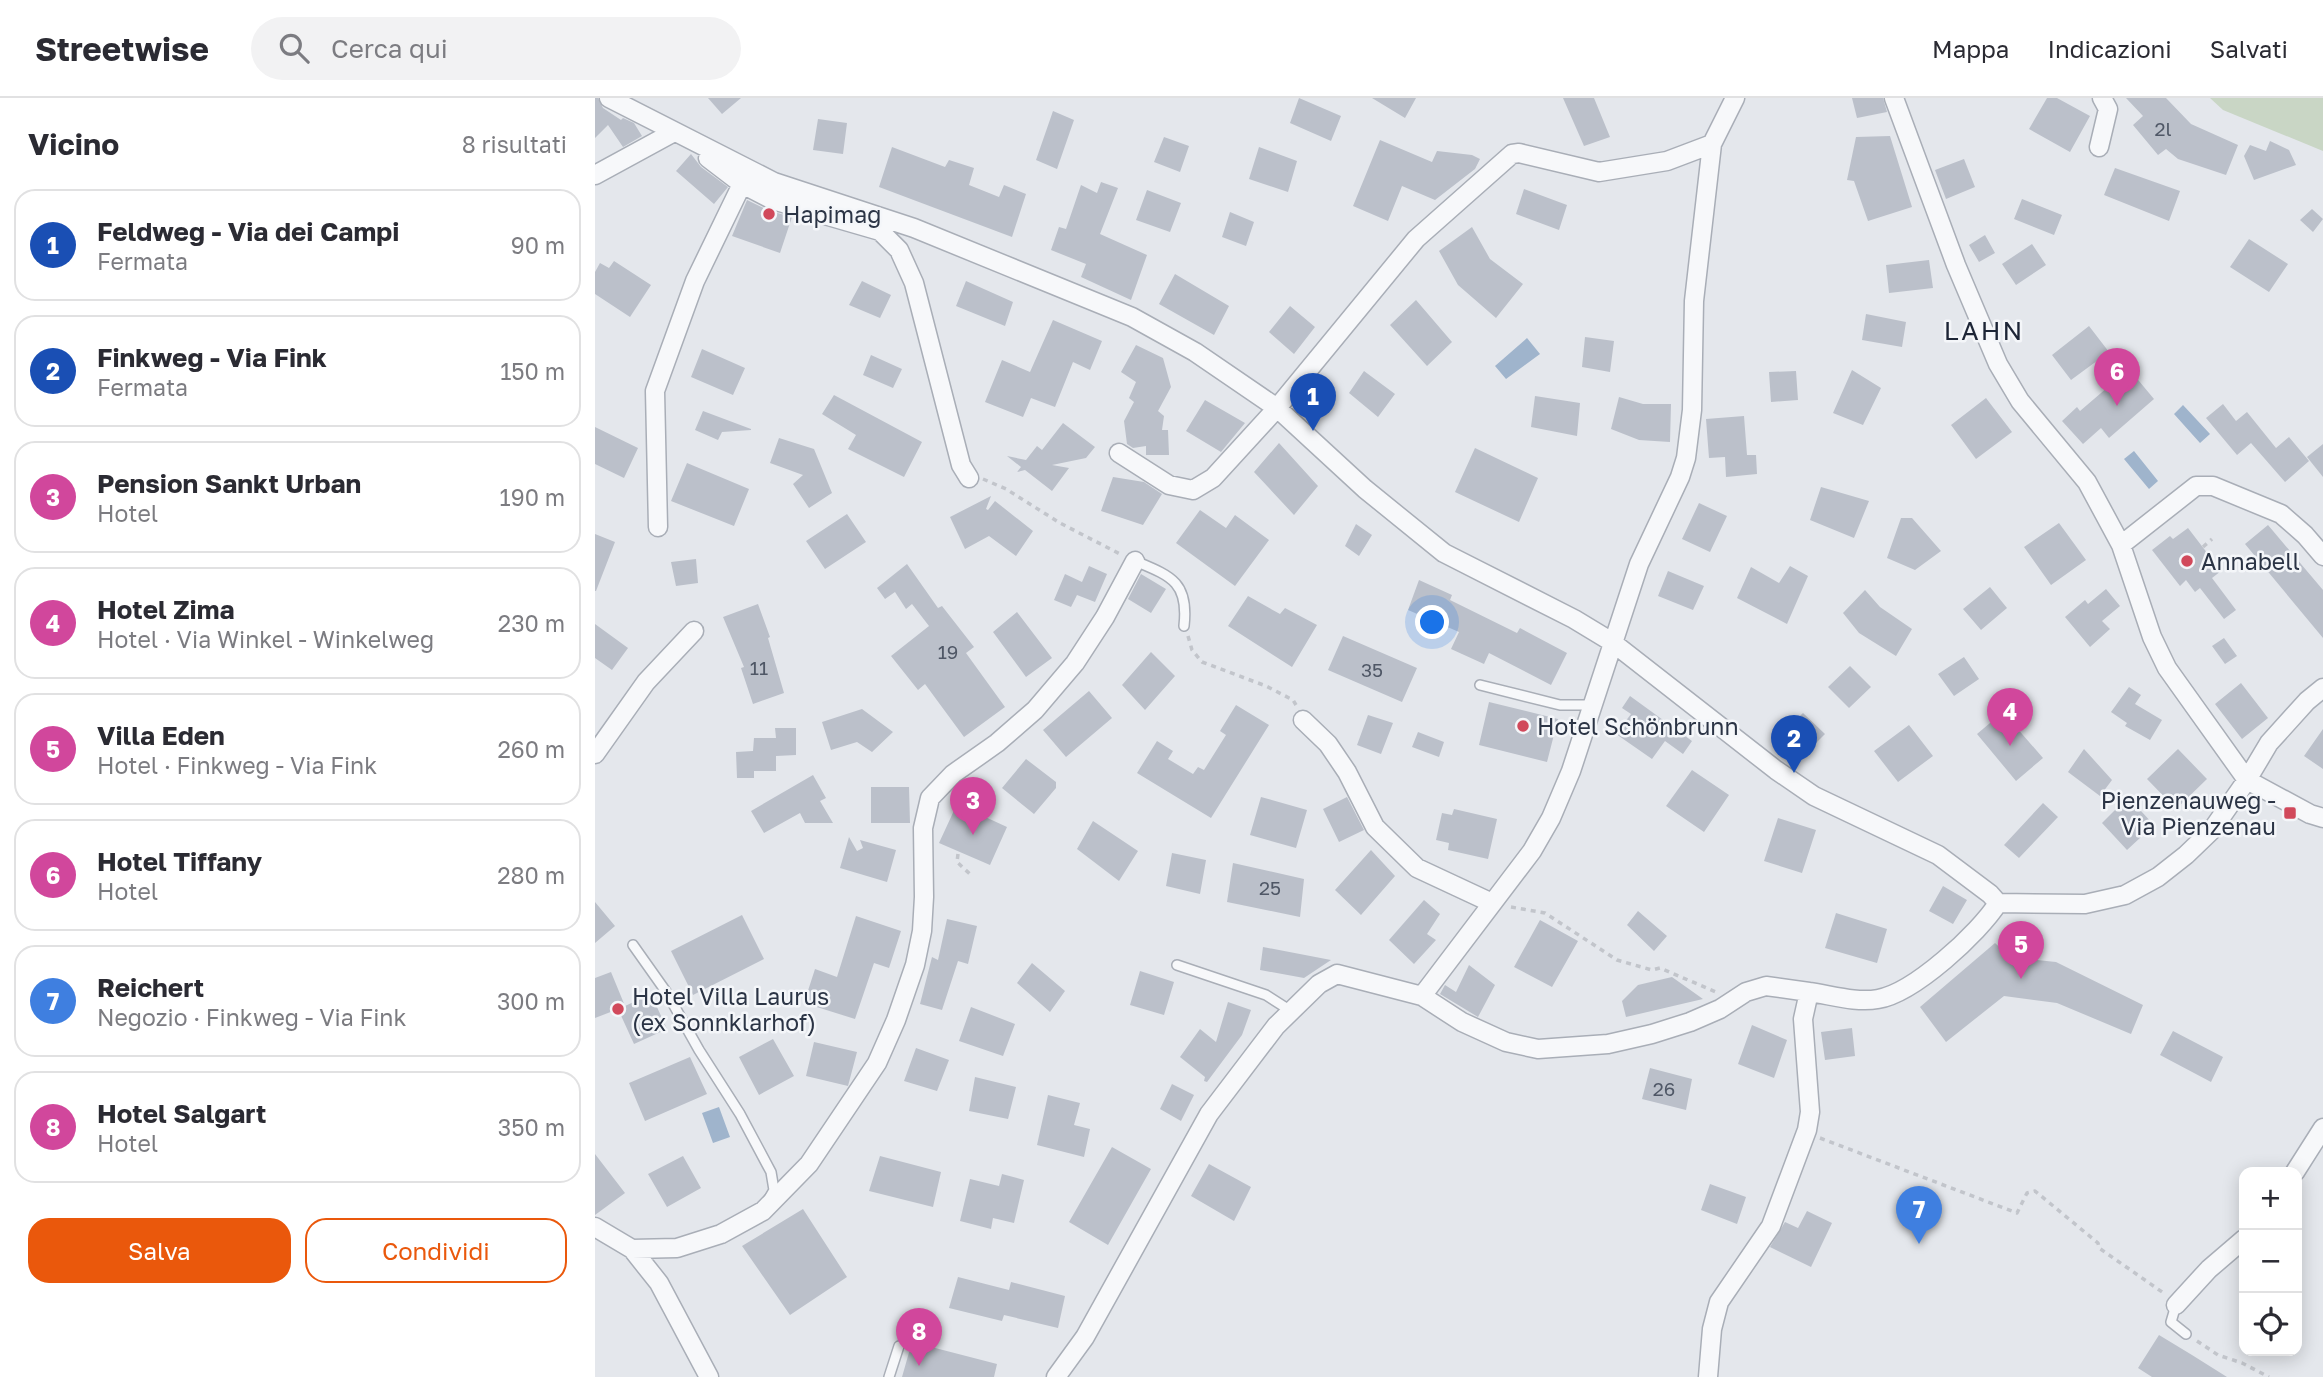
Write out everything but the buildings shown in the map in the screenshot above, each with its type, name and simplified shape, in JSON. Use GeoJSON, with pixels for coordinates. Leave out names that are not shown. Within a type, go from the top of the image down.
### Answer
{"type":"FeatureCollection","features":[{"type":"Feature","properties":{"kind":"street"},"geometry":{"type":"LineString","coordinates":[[609,98],[774,182],[914,228],[1132,317],[1195,352],[1277,408],[1365,489],[1444,553],[1574,619],[1612,642],[1814,796],[1938,855],[1998,903],[2085,904],[2125,895],[2158,877],[2212,830],[2269,743],[2307,701],[2323,688]]}},
{"type":"Feature","properties":{"kind":"street"},"geometry":{"type":"LineString","coordinates":[[1422,996],[1532,852],[1551,818],[1571,771],[1639,564],[1680,477],[1686,458],[1692,410],[1694,301],[1712,144],[1735,98]]}},
{"type":"Feature","properties":{"kind":"street"},"geometry":{"type":"LineString","coordinates":[[1894,98],[1956,265],[1998,364],[2020,401],[2087,482],[2121,545],[2152,638],[2167,667],[2247,780],[2310,814],[2323,818]]}},
{"type":"Feature","properties":{"kind":"street"},"geometry":{"type":"LineString","coordinates":[[2099,147],[2108,109],[2102,98]]}},
{"type":"Feature","properties":{"kind":"street"},"geometry":{"type":"LineString","coordinates":[[595,175],[674,132]]}},
{"type":"Feature","properties":{"kind":"street"},"geometry":{"type":"LineString","coordinates":[[694,142],[707,158],[742,184],[773,200],[880,231],[899,250],[914,283],[961,465],[969,478]]}},
{"type":"Feature","properties":{"kind":"street"},"geometry":{"type":"LineString","coordinates":[[1119,453],[1169,485],[1193,490],[1213,478],[1277,408],[1416,239],[1512,154],[1520,153],[1599,172],[1667,162],[1712,144]]}},
{"type":"Feature","properties":{"kind":"street"},"geometry":{"type":"LineString","coordinates":[[657,527],[655,391],[695,281],[742,184]]}},
{"type":"Feature","properties":{"kind":"street"},"geometry":{"type":"LineString","coordinates":[[2121,545],[2196,486],[2213,486],[2281,514],[2305,535],[2323,556]]}},
{"type":"Feature","properties":{"kind":"street"},"geometry":{"type":"LineString","coordinates":[[632,1250],[677,1248],[722,1234],[763,1211],[809,1164],[877,1063],[896,1020],[915,964],[922,932],[923,828],[930,798],[953,774],[997,743],[1035,710],[1075,663],[1105,617],[1135,561]]}},
{"type":"Feature","properties":{"kind":"street"},"geometry":{"type":"LineString","coordinates":[[595,754],[646,682],[694,631]]}},
{"type":"Feature","properties":{"kind":"street"},"geometry":{"type":"LineString","coordinates":[[1303,720],[1328,744],[1347,772],[1375,827],[1417,868],[1492,903]]}},
{"type":"Feature","properties":{"kind":"street"},"geometry":{"type":"LineString","coordinates":[[1056,1377],[1085,1337],[1209,1114],[1276,1026],[1319,984],[1337,974],[1422,996],[1462,1022],[1506,1042],[1538,1049],[1608,1044],[1690,1022],[1720,1009],[1746,992],[1766,986],[1856,1000],[1877,1000],[1897,994],[1921,978],[1987,921],[1998,903]]}},
{"type":"Feature","properties":{"kind":"street"},"geometry":{"type":"LineString","coordinates":[[1708,1377],[1712,1329],[1719,1302],[1771,1226],[1806,1132],[1810,1112],[1803,1019],[1809,992]]}},
{"type":"Feature","properties":{"kind":"street"},"geometry":{"type":"LineString","coordinates":[[2298,1167],[2323,1128]]}},
{"type":"Feature","properties":{"kind":"street"},"geometry":{"type":"LineString","coordinates":[[595,1227],[632,1250],[659,1283],[709,1377]]}},
{"type":"Feature","properties":{"kind":"street"},"geometry":{"type":"LineString","coordinates":[[2177,1304],[2209,1269],[2239,1243]]}},
{"type":"Feature","properties":{"kind":"lane"},"geometry":{"type":"LineString","coordinates":[[1135,561],[1170,576],[1181,590],[1184,626]]}},
{"type":"Feature","properties":{"kind":"lane"},"geometry":{"type":"LineString","coordinates":[[1480,684],[1560,705],[1592,705]]}},
{"type":"Feature","properties":{"kind":"lane"},"geometry":{"type":"LineString","coordinates":[[633,945],[667,993],[698,1050],[740,1114],[771,1172],[774,1190],[763,1211]]}},
{"type":"Feature","properties":{"kind":"lane"},"geometry":{"type":"LineString","coordinates":[[1177,965],[1266,995],[1291,1011]]}},
{"type":"Feature","properties":{"kind":"lane"},"geometry":{"type":"LineString","coordinates":[[2177,1304],[2171,1322],[2186,1334]]}},
{"type":"Feature","properties":{"kind":"lane"},"geometry":{"type":"LineString","coordinates":[[889,1377],[899,1346]]}},
{"type":"Feature","properties":{"kind":"path"},"geometry":{"type":"LineString","coordinates":[[969,478],[987,479],[1060,523],[1135,561]]}},
{"type":"Feature","properties":{"kind":"path"},"geometry":{"type":"LineString","coordinates":[[2203,547],[2212,539]]}},
{"type":"Feature","properties":{"kind":"path"},"geometry":{"type":"LineString","coordinates":[[1184,626],[1192,650],[1202,663],[1266,686],[1293,700],[1303,720]]}},
{"type":"Feature","properties":{"kind":"path"},"geometry":{"type":"LineString","coordinates":[[958,854],[957,862],[972,876]]}},
{"type":"Feature","properties":{"kind":"path"},"geometry":{"type":"LineString","coordinates":[[1492,903],[1545,913],[1617,960],[1652,970],[1660,968],[1734,1000]]}},
{"type":"Feature","properties":{"kind":"path"},"geometry":{"type":"LineString","coordinates":[[1806,1132],[2017,1213],[2027,1193],[2035,1191],[2098,1243],[2099,1248],[2177,1304]]}},
{"type":"Feature","properties":{"kind":"path"},"geometry":{"type":"LineString","coordinates":[[2186,1334],[2218,1355],[2242,1363],[2269,1377]]}},
{"type":"Feature","properties":{"kind":"green space"},"geometry":{"type":"Polygon","coordinates":[[[2210,98],[2323,98],[2323,151],[2223,110],[2210,98]]]}},
{"type":"Feature","properties":{"kind":"water"},"geometry":{"type":"Polygon","coordinates":[[[1527,338],[1540,354],[1506,379],[1495,366],[1527,338]]]}},
{"type":"Feature","properties":{"kind":"water"},"geometry":{"type":"Polygon","coordinates":[[[2183,405],[2210,434],[2200,443],[2174,414],[2183,405]]]}},
{"type":"Feature","properties":{"kind":"water"},"geometry":{"type":"Polygon","coordinates":[[[2134,451],[2158,481],[2149,489],[2124,459],[2134,451]]]}},
{"type":"Feature","properties":{"kind":"water"},"geometry":{"type":"Polygon","coordinates":[[[719,1107],[730,1137],[713,1143],[702,1113],[719,1107]]]}},
{"type":"Feature","properties":{"kind":"place","name":"Hapimag"},"geometry":{"type":"Point","coordinates":[769,214]}},
{"type":"Feature","properties":{"kind":"place","name":"Hotel Tiffany"},"geometry":{"type":"Point","coordinates":[2117,406]}},
{"type":"Feature","properties":{"kind":"place","name":"Feldweg - Via dei Campi"},"geometry":{"type":"Point","coordinates":[1313,431]}},
{"type":"Feature","properties":{"kind":"place","name":"Annabell"},"geometry":{"type":"Point","coordinates":[2187,561]}},
{"type":"Feature","properties":{"kind":"place","name":"Hotel Schönbrunn"},"geometry":{"type":"Point","coordinates":[1523,726]}},
{"type":"Feature","properties":{"kind":"place","name":"Hotel Zima"},"geometry":{"type":"Point","coordinates":[2010,746]}},
{"type":"Feature","properties":{"kind":"place","name":"Finkweg - Via Fink"},"geometry":{"type":"Point","coordinates":[1794,773]}},
{"type":"Feature","properties":{"kind":"place","name":"Pienzenauweg - Via Pienzenau"},"geometry":{"type":"Point","coordinates":[2290,813]}},
{"type":"Feature","properties":{"kind":"place","name":"Pension Sankt Urban"},"geometry":{"type":"Point","coordinates":[973,835]}},
{"type":"Feature","properties":{"kind":"place","name":"Villa Eden"},"geometry":{"type":"Point","coordinates":[2021,979]}},
{"type":"Feature","properties":{"kind":"place","name":"Hotel Villa Laurus (ex Sonnklarhof)"},"geometry":{"type":"Point","coordinates":[618,1009]}},
{"type":"Feature","properties":{"kind":"place","name":"Reichert"},"geometry":{"type":"Point","coordinates":[1919,1244]}},
{"type":"Feature","properties":{"kind":"place","name":"Hotel Salgart"},"geometry":{"type":"Point","coordinates":[919,1366]}},
{"type":"Feature","properties":{"kind":"district","name":"LAHN"},"geometry":{"type":"Point","coordinates":[1984,330]}}]}
